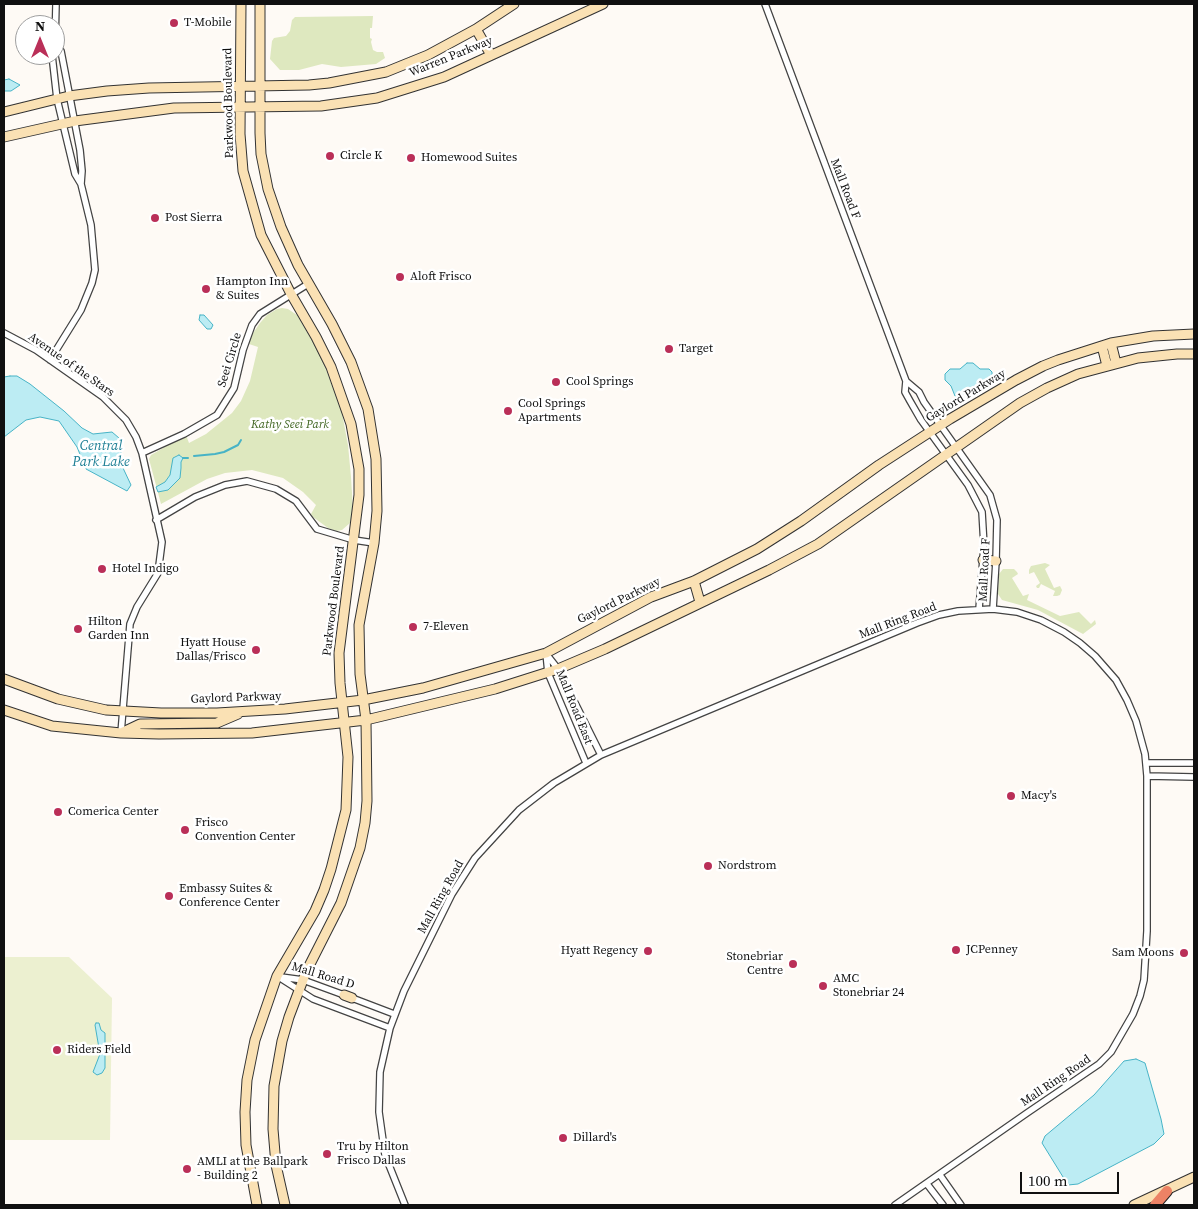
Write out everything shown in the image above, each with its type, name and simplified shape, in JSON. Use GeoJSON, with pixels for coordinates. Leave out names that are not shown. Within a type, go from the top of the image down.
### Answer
{"type":"FeatureCollection","features":[{"type":"Feature","properties":{"kind":"highway"},"geometry":{"type":"LineString","coordinates":[[1155,1205],[1167,1191]]}},
{"type":"Feature","properties":{"kind":"main road","name":"Parkwood Boulevard"},"geometry":{"type":"LineString","coordinates":[[241,4],[240,134],[243,171],[261,235],[331,367],[351,424],[359,469],[359,495],[339,652],[348,757],[346,810],[334,859],[315,911],[277,976],[255,1040],[245,1112],[246,1145],[257,1205]]}},
{"type":"Feature","properties":{"kind":"main road"},"geometry":{"type":"LineString","coordinates":[[260,4],[259,107],[261,154],[268,189],[281,227],[308,284],[342,343],[361,387],[368,410],[376,458],[377,511],[374,542],[359,625],[360,674],[366,720],[367,801],[360,848],[341,903],[303,980],[282,1041],[274,1086],[273,1129],[276,1165],[285,1205]]}},
{"type":"Feature","properties":{"kind":"main road","name":"Warren Parkway"},"geometry":{"type":"LineString","coordinates":[[4,112],[69,96],[129,89],[329,83],[386,72],[428,55],[476,29],[514,4]]}},
{"type":"Feature","properties":{"kind":"main road","name":"Warren Parkway"},"geometry":{"type":"LineString","coordinates":[[4,137],[63,123],[114,114],[177,108],[321,106],[377,98],[444,77],[603,4]]}},
{"type":"Feature","properties":{"kind":"main road"},"geometry":{"type":"LineString","coordinates":[[476,29],[491,55]]}},
{"type":"Feature","properties":{"kind":"main road","name":"Gaylord Parkway"},"geometry":{"type":"LineString","coordinates":[[4,680],[58,700],[123,712],[216,713],[363,700],[423,688],[546,653],[651,597],[694,581],[757,549],[801,521],[929,432],[1016,380],[1044,366],[1111,344],[1153,336],[1194,334]]}},
{"type":"Feature","properties":{"kind":"main road"},"geometry":{"type":"LineString","coordinates":[[1111,344],[1111,364]]}},
{"type":"Feature","properties":{"kind":"main road"},"geometry":{"type":"LineString","coordinates":[[1102,346],[1111,364]]}},
{"type":"Feature","properties":{"kind":"main road"},"geometry":{"type":"LineString","coordinates":[[4,710],[52,726],[122,733],[252,733],[345,724],[495,689],[548,673],[619,642],[769,570],[818,544],[945,454],[1020,403],[1047,388],[1078,374],[1111,364],[1138,358],[1194,354]]}},
{"type":"Feature","properties":{"kind":"main road"},"geometry":{"type":"LineString","coordinates":[[983,560],[996,561]]}},
{"type":"Feature","properties":{"kind":"main road"},"geometry":{"type":"LineString","coordinates":[[694,581],[700,602]]}},
{"type":"Feature","properties":{"kind":"main road"},"geometry":{"type":"LineString","coordinates":[[122,733],[140,724],[217,723],[245,711]]}},
{"type":"Feature","properties":{"kind":"main road"},"geometry":{"type":"LineString","coordinates":[[1134,1205],[1194,1177]]}},
{"type":"Feature","properties":{"kind":"street","name":"Mall Road F"},"geometry":{"type":"LineString","coordinates":[[765,4],[906,381],[905,392],[929,432],[968,485],[982,512],[984,546],[979,609]]}},
{"type":"Feature","properties":{"kind":"street"},"geometry":{"type":"LineString","coordinates":[[53,65],[57,99],[75,174],[82,184]]}},
{"type":"Feature","properties":{"kind":"street"},"geometry":{"type":"LineString","coordinates":[[50,360],[81,310],[92,283],[94,270],[91,225],[82,184],[82,171],[63,65]]}},
{"type":"Feature","properties":{"kind":"street","name":"Seei Circle"},"geometry":{"type":"LineString","coordinates":[[142,454],[184,434],[217,415],[234,388],[252,325],[260,314],[308,284]]}},
{"type":"Feature","properties":{"kind":"street","name":"Avenue of the Stars"},"geometry":{"type":"LineString","coordinates":[[4,332],[50,360],[101,396],[126,420],[136,437],[142,454],[162,542],[158,573],[137,607],[130,624],[122,733]]}},
{"type":"Feature","properties":{"kind":"street","name":"Mall Road F"},"geometry":{"type":"LineString","coordinates":[[906,381],[919,392],[924,402],[990,495],[997,520],[993,609]]}},
{"type":"Feature","properties":{"kind":"street"},"geometry":{"type":"LineString","coordinates":[[156,520],[195,497],[225,485],[247,481],[276,488],[296,501],[317,529],[354,540],[374,542]]}},
{"type":"Feature","properties":{"kind":"street","name":"Mall Ring Road"},"geometry":{"type":"LineString","coordinates":[[405,1205],[385,1155],[379,1112],[380,1072],[394,1014],[442,911],[475,858],[519,810],[554,783],[601,755],[917,624],[945,614],[979,609],[1017,612],[1041,620],[1064,632],[1095,656],[1116,680],[1127,700],[1141,737],[1147,776],[1146,964],[1140,996],[1133,1014],[1111,1052],[1096,1068],[1027,1113],[896,1205]]}},
{"type":"Feature","properties":{"kind":"street","name":"Mall Road East"},"geometry":{"type":"LineString","coordinates":[[546,653],[558,669],[601,755]]}},
{"type":"Feature","properties":{"kind":"street","name":"Mall Road East"},"geometry":{"type":"LineString","coordinates":[[546,653],[548,673],[586,763]]}},
{"type":"Feature","properties":{"kind":"street"},"geometry":{"type":"LineString","coordinates":[[1146,763],[1194,763]]}},
{"type":"Feature","properties":{"kind":"street"},"geometry":{"type":"LineString","coordinates":[[1147,776],[1194,777]]}},
{"type":"Feature","properties":{"kind":"street","name":"Mall Road D"},"geometry":{"type":"LineString","coordinates":[[277,976],[303,980],[394,1014]]}},
{"type":"Feature","properties":{"kind":"street","name":"Mall Road D"},"geometry":{"type":"LineString","coordinates":[[277,976],[312,999],[390,1028]]}},
{"type":"Feature","properties":{"kind":"street"},"geometry":{"type":"LineString","coordinates":[[940,1175],[961,1205]]}},
{"type":"Feature","properties":{"kind":"street"},"geometry":{"type":"LineString","coordinates":[[927,1184],[943,1205]]}},
{"type":"Feature","properties":{"kind":"green space"},"geometry":{"type":"Polygon","coordinates":[[[373,16],[370,38],[372,39],[373,50],[383,52],[385,58],[376,64],[341,67],[322,64],[299,70],[280,70],[270,59],[272,41],[274,38],[286,36],[295,17],[373,16]]]}},
{"type":"Feature","properties":{"kind":"green space","name":"Kathy Seei Park"},"geometry":{"type":"Polygon","coordinates":[[[282,308],[288,309],[297,315],[317,349],[342,413],[351,477],[353,510],[350,523],[342,530],[336,531],[328,528],[313,517],[311,514],[316,505],[303,492],[283,478],[252,470],[225,473],[207,479],[161,504],[149,459],[151,455],[186,435],[189,443],[206,434],[232,413],[241,401],[250,381],[258,347],[249,344],[251,336],[267,315],[282,308]]]}},
{"type":"Feature","properties":{"kind":"green space"},"geometry":{"type":"Polygon","coordinates":[[[1045,563],[1050,565],[1045,569],[1054,588],[1060,586],[1062,590],[1060,595],[1053,596],[1055,591],[1041,584],[1037,588],[1036,586],[1040,583],[1034,572],[1029,574],[1031,566],[1045,563]]]}},
{"type":"Feature","properties":{"kind":"green space"},"geometry":{"type":"Polygon","coordinates":[[[1003,569],[1014,569],[1017,572],[1018,574],[1012,578],[1023,596],[1029,594],[1027,600],[1060,616],[1079,612],[1091,624],[1095,620],[1096,624],[1083,634],[1038,610],[1002,600],[998,594],[999,574],[1003,569]]]}},
{"type":"Feature","properties":{"kind":"green space","name":"Riders Field"},"geometry":{"type":"Polygon","coordinates":[[[4,957],[69,957],[112,998],[110,1140],[4,1140],[4,957]]]}},
{"type":"Feature","properties":{"kind":"water"},"geometry":{"type":"Polygon","coordinates":[[[9,79],[20,85],[11,91],[4,91],[4,80],[9,79]]]}},
{"type":"Feature","properties":{"kind":"water"},"geometry":{"type":"Polygon","coordinates":[[[200,315],[204,315],[213,325],[211,329],[207,329],[199,320],[200,315]]]}},
{"type":"Feature","properties":{"kind":"water"},"geometry":{"type":"Polygon","coordinates":[[[967,363],[973,363],[980,369],[989,369],[992,375],[988,380],[989,382],[968,395],[966,393],[955,396],[951,386],[945,380],[945,374],[950,369],[960,369],[967,363]]]}},
{"type":"Feature","properties":{"kind":"water","name":"Central Park Lake"},"geometry":{"type":"Polygon","coordinates":[[[17,376],[30,384],[82,428],[93,434],[112,432],[119,438],[123,468],[131,485],[127,491],[86,469],[77,447],[59,421],[40,417],[26,420],[4,437],[4,377],[17,376]]]}},
{"type":"Feature","properties":{"kind":"water","name":"Central Park Lake"},"geometry":{"type":"Polygon","coordinates":[[[179,455],[183,458],[180,478],[168,490],[158,492],[156,487],[165,482],[170,475],[173,458],[179,455]]]}},
{"type":"Feature","properties":{"kind":"water"},"geometry":{"type":"Polygon","coordinates":[[[96,1023],[99,1023],[101,1030],[105,1033],[105,1068],[102,1073],[97,1075],[93,1072],[100,1054],[96,1023]]]}},
{"type":"Feature","properties":{"kind":"water"},"geometry":{"type":"Polygon","coordinates":[[[1136,1059],[1145,1063],[1164,1134],[1154,1144],[1078,1184],[1068,1185],[1042,1143],[1045,1136],[1094,1095],[1124,1061],[1136,1059]]]}},
{"type":"Feature","properties":{"kind":"waterway"},"geometry":{"type":"LineString","coordinates":[[194,456],[224,452],[238,445],[241,440]]}},
{"type":"Feature","properties":{"kind":"waterway"},"geometry":{"type":"LineString","coordinates":[[183,458],[188,458]]}},
{"type":"Feature","properties":{"kind":"place","name":"T-Mobile"},"geometry":{"type":"Point","coordinates":[174,23]}},
{"type":"Feature","properties":{"kind":"place","name":"Circle K"},"geometry":{"type":"Point","coordinates":[330,156]}},
{"type":"Feature","properties":{"kind":"place","name":"Homewood Suites"},"geometry":{"type":"Point","coordinates":[411,158]}},
{"type":"Feature","properties":{"kind":"place","name":"Post Sierra"},"geometry":{"type":"Point","coordinates":[155,218]}},
{"type":"Feature","properties":{"kind":"place","name":"Aloft Frisco"},"geometry":{"type":"Point","coordinates":[400,277]}},
{"type":"Feature","properties":{"kind":"place","name":"Hampton Inn & Suites"},"geometry":{"type":"Point","coordinates":[206,289]}},
{"type":"Feature","properties":{"kind":"place","name":"Target"},"geometry":{"type":"Point","coordinates":[669,349]}},
{"type":"Feature","properties":{"kind":"place","name":"Cool Springs"},"geometry":{"type":"Point","coordinates":[556,382]}},
{"type":"Feature","properties":{"kind":"place","name":"Cool Springs Apartments"},"geometry":{"type":"Point","coordinates":[508,411]}},
{"type":"Feature","properties":{"kind":"place","name":"Hotel Indigo"},"geometry":{"type":"Point","coordinates":[102,569]}},
{"type":"Feature","properties":{"kind":"place","name":"7-Eleven"},"geometry":{"type":"Point","coordinates":[413,627]}},
{"type":"Feature","properties":{"kind":"place","name":"Hilton Garden Inn"},"geometry":{"type":"Point","coordinates":[78,629]}},
{"type":"Feature","properties":{"kind":"place","name":"Hyatt House Dallas/Frisco"},"geometry":{"type":"Point","coordinates":[256,650]}},
{"type":"Feature","properties":{"kind":"place","name":"Macy's"},"geometry":{"type":"Point","coordinates":[1011,796]}},
{"type":"Feature","properties":{"kind":"place","name":"Comerica Center"},"geometry":{"type":"Point","coordinates":[58,812]}},
{"type":"Feature","properties":{"kind":"place","name":"Frisco Convention Center"},"geometry":{"type":"Point","coordinates":[185,830]}},
{"type":"Feature","properties":{"kind":"place","name":"Nordstrom"},"geometry":{"type":"Point","coordinates":[708,866]}},
{"type":"Feature","properties":{"kind":"place","name":"Embassy Suites & Conference Center"},"geometry":{"type":"Point","coordinates":[169,896]}},
{"type":"Feature","properties":{"kind":"place","name":"JCPenney"},"geometry":{"type":"Point","coordinates":[956,950]}},
{"type":"Feature","properties":{"kind":"place","name":"Hyatt Regency"},"geometry":{"type":"Point","coordinates":[648,951]}},
{"type":"Feature","properties":{"kind":"place","name":"Sam Moons"},"geometry":{"type":"Point","coordinates":[1184,953]}},
{"type":"Feature","properties":{"kind":"place","name":"Stonebriar Centre"},"geometry":{"type":"Point","coordinates":[793,964]}},
{"type":"Feature","properties":{"kind":"place","name":"AMC Stonebriar 24"},"geometry":{"type":"Point","coordinates":[823,986]}},
{"type":"Feature","properties":{"kind":"place","name":"Riders Field"},"geometry":{"type":"Point","coordinates":[57,1050]}},
{"type":"Feature","properties":{"kind":"place","name":"Dillard's"},"geometry":{"type":"Point","coordinates":[563,1138]}},
{"type":"Feature","properties":{"kind":"place","name":"Tru by Hilton Frisco Dallas"},"geometry":{"type":"Point","coordinates":[327,1154]}},
{"type":"Feature","properties":{"kind":"place","name":"AMLI at the Ballpark - Building 2"},"geometry":{"type":"Point","coordinates":[187,1169]}}]}
